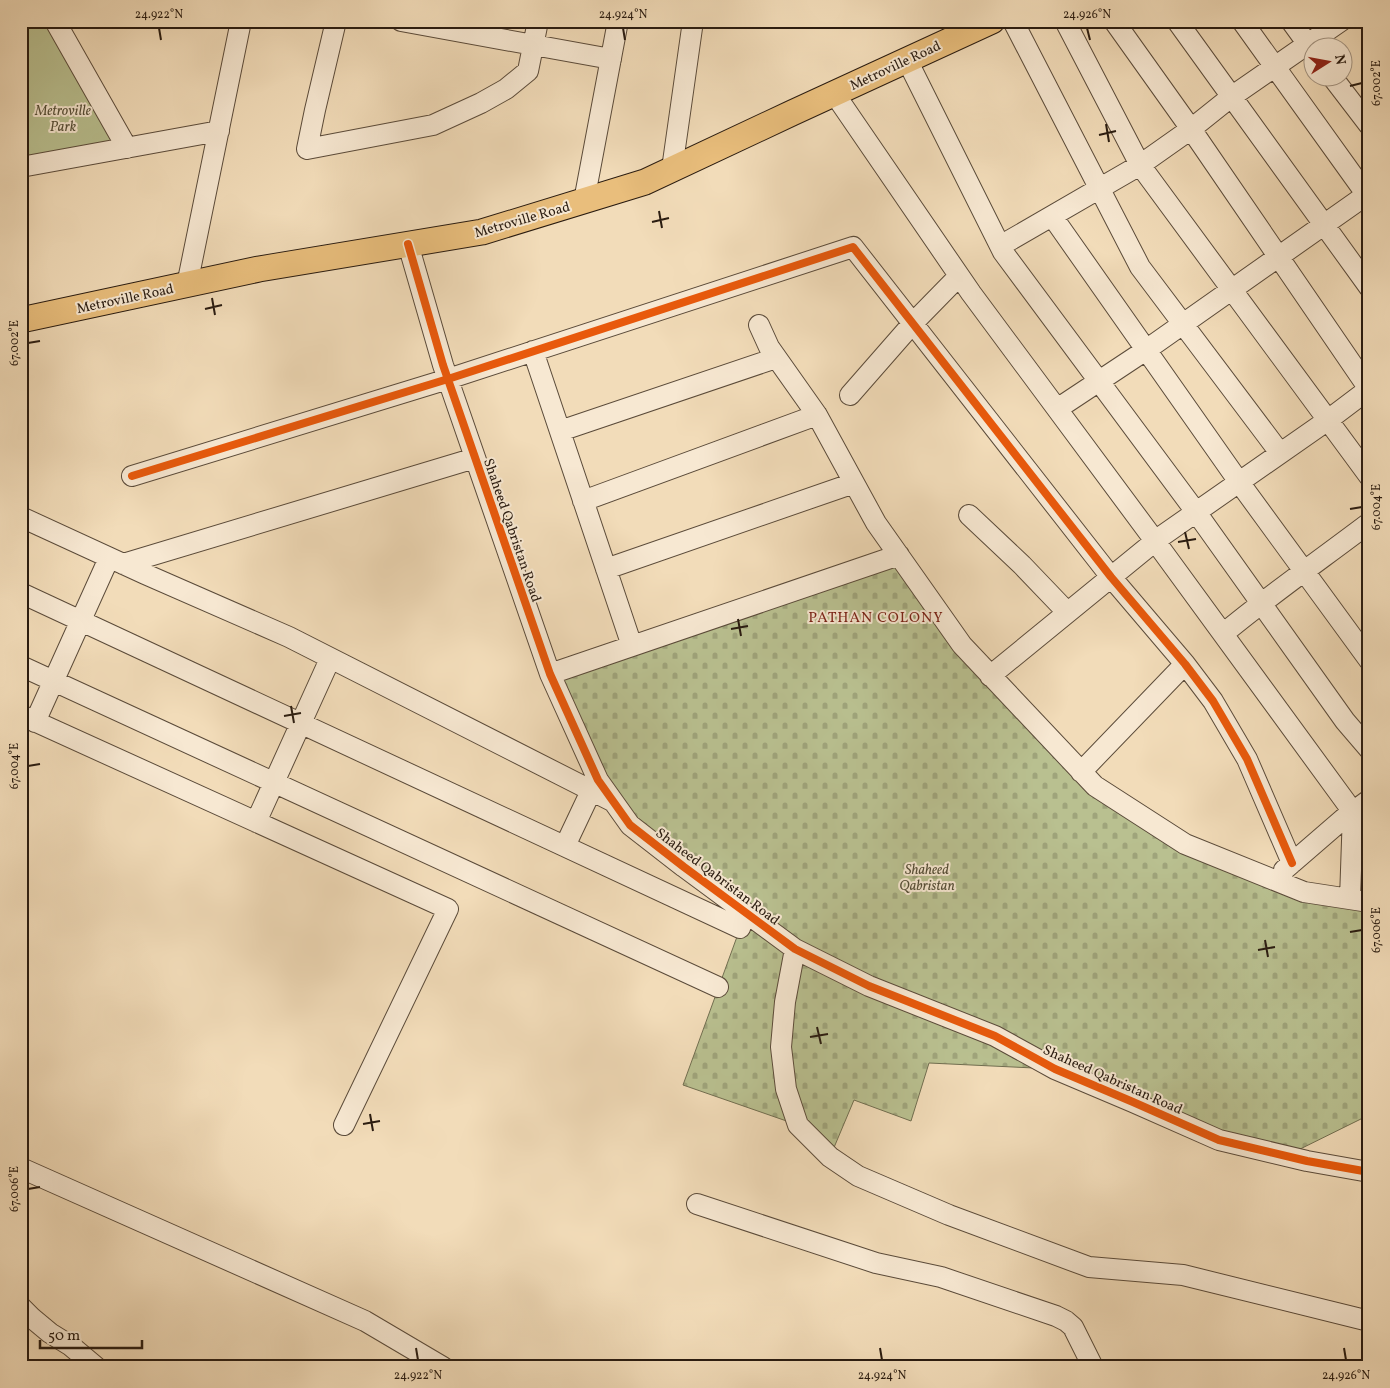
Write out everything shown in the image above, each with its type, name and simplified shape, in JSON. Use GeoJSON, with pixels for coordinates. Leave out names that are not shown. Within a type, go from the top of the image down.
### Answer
{"type":"FeatureCollection","features":[{"type":"Feature","properties":{"kind":"main road","name":"Metroville Road"},"geometry":{"type":"LineString","coordinates":[[21,320],[259,269],[482,232],[645,182],[992,21]]}},
{"type":"Feature","properties":{"kind":"street"},"geometry":{"type":"LineString","coordinates":[[55,21],[127,148]]}},
{"type":"Feature","properties":{"kind":"street"},"geometry":{"type":"LineString","coordinates":[[187,285],[241,21]]}},
{"type":"Feature","properties":{"kind":"street"},"geometry":{"type":"LineString","coordinates":[[336,21],[307,149],[433,125],[481,103],[506,89],[528,71],[538,21]]}},
{"type":"Feature","properties":{"kind":"street"},"geometry":{"type":"LineString","coordinates":[[401,21],[611,59]]}},
{"type":"Feature","properties":{"kind":"street"},"geometry":{"type":"LineString","coordinates":[[584,200],[618,21]]}},
{"type":"Feature","properties":{"kind":"street"},"geometry":{"type":"LineString","coordinates":[[672,169],[693,21]]}},
{"type":"Feature","properties":{"kind":"street"},"geometry":{"type":"LineString","coordinates":[[1013,21],[1140,268],[1280,454]]}},
{"type":"Feature","properties":{"kind":"street"},"geometry":{"type":"LineString","coordinates":[[1065,21],[1140,165],[1369,476]]}},
{"type":"Feature","properties":{"kind":"street"},"geometry":{"type":"LineString","coordinates":[[990,676],[1155,541],[1328,420],[1369,389],[1191,129],[1114,21]]}},
{"type":"Feature","properties":{"kind":"street"},"geometry":{"type":"LineString","coordinates":[[1177,21],[1369,287]]}},
{"type":"Feature","properties":{"kind":"street"},"geometry":{"type":"LineString","coordinates":[[1057,409],[1146,350],[1368,195],[1242,21]]}},
{"type":"Feature","properties":{"kind":"street"},"geometry":{"type":"LineString","coordinates":[[1291,21],[1303,38]]}},
{"type":"Feature","properties":{"kind":"street"},"geometry":{"type":"LineString","coordinates":[[1321,38],[1341,21]]}},
{"type":"Feature","properties":{"kind":"street"},"geometry":{"type":"LineString","coordinates":[[1000,246],[1140,165],[1232,97],[1275,67],[1302,52]]}},
{"type":"Feature","properties":{"kind":"street"},"geometry":{"type":"LineString","coordinates":[[907,60],[1003,252],[1196,512],[1345,721],[1369,749]]}},
{"type":"Feature","properties":{"kind":"street"},"geometry":{"type":"LineString","coordinates":[[1341,88],[1369,125]]}},
{"type":"Feature","properties":{"kind":"street"},"geometry":{"type":"LineString","coordinates":[[759,325],[768,348],[817,415],[876,523],[962,645],[1095,786],[1186,844],[1304,892],[1359,901],[1353,812],[959,276],[834,93]]}},
{"type":"Feature","properties":{"kind":"street"},"geometry":{"type":"LineString","coordinates":[[24,161],[127,148],[219,131]]}},
{"type":"Feature","properties":{"kind":"street"},"geometry":{"type":"LineString","coordinates":[[1052,216],[1239,482],[1369,660]]}},
{"type":"Feature","properties":{"kind":"street","name":"Shaheed Qabristan Road"},"geometry":{"type":"LineString","coordinates":[[408,244],[448,379],[550,674],[598,780],[630,825],[795,949],[869,986],[995,1036],[1055,1070],[1219,1140],[1307,1161],[1369,1172]]}},
{"type":"Feature","properties":{"kind":"street"},"geometry":{"type":"LineString","coordinates":[[132,476],[448,379],[853,247],[1111,577],[1185,664],[1212,701],[1247,759],[1292,862]]}},
{"type":"Feature","properties":{"kind":"street"},"geometry":{"type":"LineString","coordinates":[[850,395],[959,276]]}},
{"type":"Feature","properties":{"kind":"street"},"geometry":{"type":"LineString","coordinates":[[533,351],[632,646]]}},
{"type":"Feature","properties":{"kind":"street"},"geometry":{"type":"LineString","coordinates":[[560,431],[776,358]]}},
{"type":"Feature","properties":{"kind":"street"},"geometry":{"type":"LineString","coordinates":[[583,500],[817,415]]}},
{"type":"Feature","properties":{"kind":"street"},"geometry":{"type":"LineString","coordinates":[[344,1124],[448,909],[28,719],[54,681],[80,621],[116,561],[475,458]]}},
{"type":"Feature","properties":{"kind":"street"},"geometry":{"type":"LineString","coordinates":[[606,569],[854,483]]}},
{"type":"Feature","properties":{"kind":"street"},"geometry":{"type":"LineString","coordinates":[[969,515],[1022,565],[1067,612]]}},
{"type":"Feature","properties":{"kind":"street"},"geometry":{"type":"LineString","coordinates":[[21,517],[288,637],[614,803]]}},
{"type":"Feature","properties":{"kind":"street"},"geometry":{"type":"LineString","coordinates":[[1223,634],[1261,603],[1369,523]]}},
{"type":"Feature","properties":{"kind":"street"},"geometry":{"type":"LineString","coordinates":[[550,674],[899,555]]}},
{"type":"Feature","properties":{"kind":"street"},"geometry":{"type":"LineString","coordinates":[[21,593],[740,928],[745,912]]}},
{"type":"Feature","properties":{"kind":"street"},"geometry":{"type":"LineString","coordinates":[[256,822],[330,658]]}},
{"type":"Feature","properties":{"kind":"street"},"geometry":{"type":"LineString","coordinates":[[1081,772],[1185,664]]}},
{"type":"Feature","properties":{"kind":"street"},"geometry":{"type":"LineString","coordinates":[[21,666],[718,987]]}},
{"type":"Feature","properties":{"kind":"street"},"geometry":{"type":"LineString","coordinates":[[565,846],[591,791]]}},
{"type":"Feature","properties":{"kind":"street"},"geometry":{"type":"LineString","coordinates":[[1272,880],[1369,800]]}},
{"type":"Feature","properties":{"kind":"street"},"geometry":{"type":"LineString","coordinates":[[795,949],[785,1002],[781,1046],[786,1089],[798,1125],[830,1158],[858,1176],[949,1215],[1090,1267],[1183,1275],[1369,1322]]}},
{"type":"Feature","properties":{"kind":"street"},"geometry":{"type":"LineString","coordinates":[[21,1168],[365,1321],[443,1367]]}},
{"type":"Feature","properties":{"kind":"street"},"geometry":{"type":"LineString","coordinates":[[697,1204],[876,1263],[941,1277],[1056,1316],[1073,1327],[1093,1367]]}},
{"type":"Feature","properties":{"kind":"street"},"geometry":{"type":"LineString","coordinates":[[21,1307],[50,1333],[71,1346],[96,1367]]}},
{"type":"Feature","properties":{"kind":"green space","name":"Metroville Park"},"geometry":{"type":"Polygon","coordinates":[[[21,21],[55,21],[127,148],[30,165],[21,150],[21,21]]]}},
{"type":"Feature","properties":{"kind":"green space","name":"Shaheed Qabristan"},"geometry":{"type":"Polygon","coordinates":[[[899,555],[962,645],[1095,786],[1186,844],[1369,902],[1369,1115],[1286,1156],[1055,1069],[929,1063],[911,1121],[854,1100],[830,1157],[798,1125],[683,1085],[746,912],[630,825],[552,678],[899,555]]]}},
{"type":"Feature","properties":{"kind":"cycle path"},"geometry":{"type":"LineString","coordinates":[[408,244],[443,365],[550,674],[598,780],[630,825],[795,949],[869,986],[995,1036],[1055,1069],[1219,1140],[1307,1161],[1369,1172]]}},
{"type":"Feature","properties":{"kind":"cycle path"},"geometry":{"type":"LineString","coordinates":[[132,476],[448,379],[853,247],[1111,577],[1185,664],[1213,701],[1247,759],[1292,863]]}},
{"type":"Feature","properties":{"kind":"district","name":"PATHAN COLONY"},"geometry":{"type":"Point","coordinates":[876,617]}}]}
